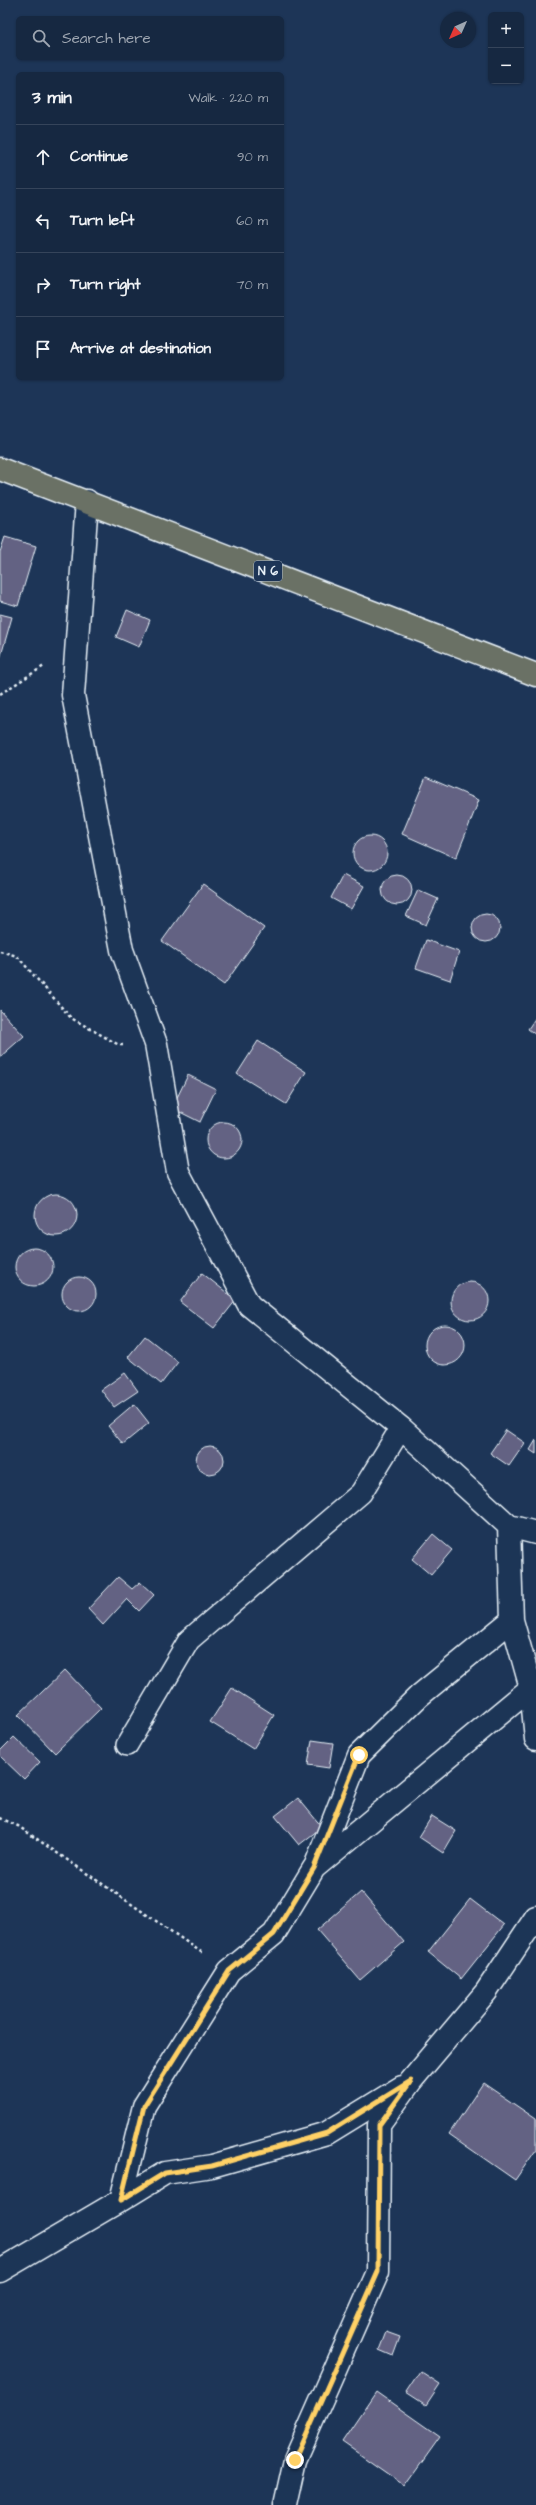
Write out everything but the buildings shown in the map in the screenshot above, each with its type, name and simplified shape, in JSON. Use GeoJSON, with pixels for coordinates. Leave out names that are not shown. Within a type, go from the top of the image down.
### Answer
{"type":"FeatureCollection","features":[{"type":"Feature","properties":{"kind":"main road","name":"N 6"},"geometry":{"type":"LineString","coordinates":[[0,469],[87,501],[536,675]]}},
{"type":"Feature","properties":{"kind":"street"},"geometry":{"type":"LineString","coordinates":[[87,501],[75,647],[73,695],[122,950],[156,1044],[178,1172],[249,1305],[401,1428],[509,1526],[536,1533]]}},
{"type":"Feature","properties":{"kind":"street"},"geometry":{"type":"LineString","coordinates":[[509,1526],[512,1620],[533,1684],[536,1739]]}},
{"type":"Feature","properties":{"kind":"street"},"geometry":{"type":"LineString","coordinates":[[121,2200],[144,2106],[229,1971],[274,1934],[314,1868],[359,1755],[419,1696],[512,1620]]}},
{"type":"Feature","properties":{"kind":"street"},"geometry":{"type":"LineString","coordinates":[[314,1868],[533,1684]]}},
{"type":"Feature","properties":{"kind":"street"},"geometry":{"type":"LineString","coordinates":[[285,2505],[295,2460],[378,2272],[379,2125],[411,2081],[486,1992],[536,1917]]}},
{"type":"Feature","properties":{"kind":"street"},"geometry":{"type":"LineString","coordinates":[[0,2271],[165,2173],[212,2166],[327,2133],[411,2081]]}},
{"type":"Feature","properties":{"kind":"lane"},"geometry":{"type":"LineString","coordinates":[[127,1745],[189,1640],[361,1493],[401,1428]]}},
{"type":"Feature","properties":{"kind":"path"},"geometry":{"type":"LineString","coordinates":[[0,694],[75,647]]}},
{"type":"Feature","properties":{"kind":"path"},"geometry":{"type":"LineString","coordinates":[[0,951],[17,956],[71,1018],[119,1045],[156,1044]]}},
{"type":"Feature","properties":{"kind":"path"},"geometry":{"type":"LineString","coordinates":[[0,1818],[18,1826],[229,1971]]}},
{"type":"Feature","properties":{"kind":"route"},"geometry":{"type":"LineString","coordinates":[[295,2460],[378,2272],[379,2125],[411,2081],[327,2133],[212,2166],[165,2173],[121,2200],[144,2106],[229,1971],[274,1934],[314,1868],[359,1755]]}}]}
